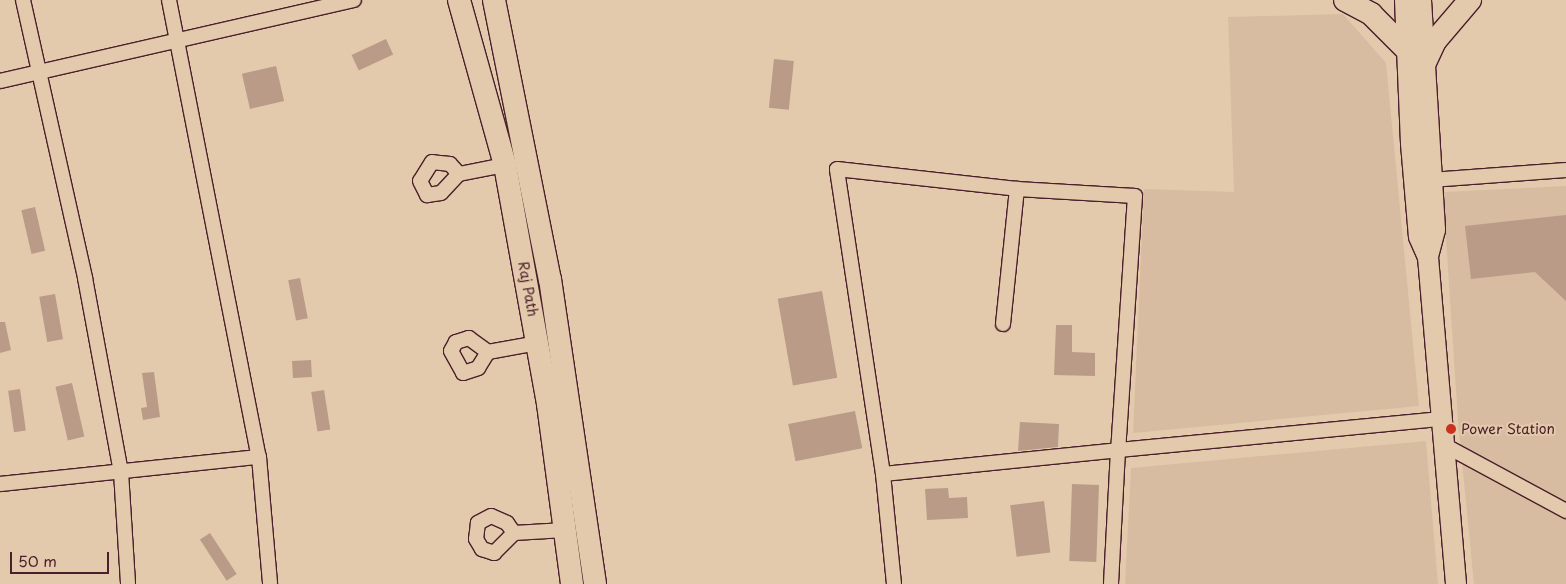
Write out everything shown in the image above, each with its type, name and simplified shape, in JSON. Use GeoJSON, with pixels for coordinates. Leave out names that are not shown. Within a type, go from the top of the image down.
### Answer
{"type":"FeatureCollection","features":[{"type":"Feature","properties":{"kind":"main road","name":"Raj Path"},"geometry":{"type":"LineString","coordinates":[[459,0],[505,165],[538,343],[572,584]]}},
{"type":"Feature","properties":{"kind":"main road","name":"Raj Path"},"geometry":{"type":"LineString","coordinates":[[494,0],[550,279],[595,584]]}},
{"type":"Feature","properties":{"kind":"main road"},"geometry":{"type":"LineString","coordinates":[[1345,0],[1371,14],[1408,51]]}},
{"type":"Feature","properties":{"kind":"main road"},"geometry":{"type":"LineString","coordinates":[[1422,70],[1435,41],[1470,0]]}},
{"type":"Feature","properties":{"kind":"street"},"geometry":{"type":"LineString","coordinates":[[23,0],[42,71],[122,472],[128,584]]}},
{"type":"Feature","properties":{"kind":"street"},"geometry":{"type":"LineString","coordinates":[[169,0],[179,39],[260,457],[270,584]]}},
{"type":"Feature","properties":{"kind":"street"},"geometry":{"type":"LineString","coordinates":[[0,80],[354,0]]}},
{"type":"Feature","properties":{"kind":"street"},"geometry":{"type":"LineString","coordinates":[[1405,0],[1408,51],[1423,180],[1434,230],[1428,257],[1440,419],[1456,584]]}},
{"type":"Feature","properties":{"kind":"street"},"geometry":{"type":"LineString","coordinates":[[1421,0],[1423,180]]}},
{"type":"Feature","properties":{"kind":"street"},"geometry":{"type":"LineString","coordinates":[[459,174],[505,165]]}},
{"type":"Feature","properties":{"kind":"street"},"geometry":{"type":"LineString","coordinates":[[894,584],[883,474],[837,169],[1017,190],[1135,196],[1111,584]]}},
{"type":"Feature","properties":{"kind":"street"},"geometry":{"type":"LineString","coordinates":[[1423,180],[1566,170]]}},
{"type":"Feature","properties":{"kind":"street"},"geometry":{"type":"LineString","coordinates":[[1002,324],[1017,190]]}},
{"type":"Feature","properties":{"kind":"street"},"geometry":{"type":"LineString","coordinates":[[488,352],[538,343]]}},
{"type":"Feature","properties":{"kind":"street"},"geometry":{"type":"LineString","coordinates":[[883,474],[1440,419]]}},
{"type":"Feature","properties":{"kind":"street"},"geometry":{"type":"LineString","coordinates":[[1444,445],[1566,511]]}},
{"type":"Feature","properties":{"kind":"street"},"geometry":{"type":"LineString","coordinates":[[0,484],[260,457]]}},
{"type":"Feature","properties":{"kind":"street"},"geometry":{"type":"LineString","coordinates":[[514,533],[565,530]]}},
{"type":"Feature","properties":{"kind":"shaded area"},"geometry":{"type":"Polygon","coordinates":[[[1343,14],[1386,63],[1419,406],[1133,433],[1144,189],[1234,192],[1228,17],[1343,14]]]}},
{"type":"Feature","properties":{"kind":"shaded area"},"geometry":{"type":"Polygon","coordinates":[[[1566,186],[1566,584],[1474,584],[1458,421],[1443,192],[1566,186]]]}},
{"type":"Feature","properties":{"kind":"shaded area"},"geometry":{"type":"Polygon","coordinates":[[[1426,441],[1438,584],[1125,584],[1131,468],[1426,441]]]}},
{"type":"Feature","properties":{"kind":"building"},"geometry":{"type":"Polygon","coordinates":[[[386,39],[393,54],[359,70],[352,55],[386,39]]]}},
{"type":"Feature","properties":{"kind":"building"},"geometry":{"type":"Polygon","coordinates":[[[774,59],[794,61],[789,110],[769,108],[774,59]]]}},
{"type":"Feature","properties":{"kind":"building"},"geometry":{"type":"Polygon","coordinates":[[[276,66],[284,101],[250,109],[242,74],[276,66]]]}},
{"type":"Feature","properties":{"kind":"building"},"geometry":{"type":"Polygon","coordinates":[[[35,207],[45,251],[31,254],[21,210],[35,207]]]}},
{"type":"Feature","properties":{"kind":"building"},"geometry":{"type":"Polygon","coordinates":[[[1566,215],[1566,301],[1535,272],[1471,279],[1465,226],[1566,215]]]}},
{"type":"Feature","properties":{"kind":"building"},"geometry":{"type":"Polygon","coordinates":[[[300,278],[308,318],[296,321],[288,280],[300,278]]]}},
{"type":"Feature","properties":{"kind":"building"},"geometry":{"type":"Polygon","coordinates":[[[822,291],[837,378],[793,385],[778,299],[822,291]]]}},
{"type":"Feature","properties":{"kind":"building"},"geometry":{"type":"Polygon","coordinates":[[[55,294],[63,339],[47,342],[39,297],[55,294]]]}},
{"type":"Feature","properties":{"kind":"building"},"geometry":{"type":"Polygon","coordinates":[[[0,322],[5,322],[11,350],[0,353],[0,322]]]}},
{"type":"Feature","properties":{"kind":"building"},"geometry":{"type":"Polygon","coordinates":[[[1056,325],[1072,325],[1072,352],[1095,353],[1095,376],[1054,375],[1056,325]]]}},
{"type":"Feature","properties":{"kind":"building"},"geometry":{"type":"Polygon","coordinates":[[[311,360],[312,377],[293,378],[292,361],[311,360]]]}},
{"type":"Feature","properties":{"kind":"building"},"geometry":{"type":"Polygon","coordinates":[[[154,372],[160,417],[143,420],[141,408],[147,407],[142,373],[154,372]]]}},
{"type":"Feature","properties":{"kind":"building"},"geometry":{"type":"Polygon","coordinates":[[[72,383],[84,437],[68,440],[55,387],[72,383]]]}},
{"type":"Feature","properties":{"kind":"building"},"geometry":{"type":"Polygon","coordinates":[[[20,389],[26,431],[14,432],[8,391],[20,389]]]}},
{"type":"Feature","properties":{"kind":"building"},"geometry":{"type":"Polygon","coordinates":[[[324,390],[330,430],[317,432],[311,392],[324,390]]]}},
{"type":"Feature","properties":{"kind":"building"},"geometry":{"type":"Polygon","coordinates":[[[855,411],[862,448],[796,461],[788,424],[855,411]]]}},
{"type":"Feature","properties":{"kind":"building"},"geometry":{"type":"Polygon","coordinates":[[[1020,422],[1059,424],[1058,447],[1018,451],[1020,422]]]}},
{"type":"Feature","properties":{"kind":"building"},"geometry":{"type":"Polygon","coordinates":[[[1072,484],[1099,485],[1096,562],[1069,561],[1072,484]]]}},
{"type":"Feature","properties":{"kind":"building"},"geometry":{"type":"Polygon","coordinates":[[[948,488],[949,498],[967,497],[968,518],[927,520],[925,489],[948,488]]]}},
{"type":"Feature","properties":{"kind":"building"},"geometry":{"type":"Polygon","coordinates":[[[1044,501],[1050,553],[1017,557],[1010,505],[1044,501]]]}},
{"type":"Feature","properties":{"kind":"building"},"geometry":{"type":"Polygon","coordinates":[[[210,533],[237,574],[227,581],[200,540],[210,533]]]}},
{"type":"Feature","properties":{"kind":"place","name":"Power Station"},"geometry":{"type":"Point","coordinates":[1451,429]}}]}
